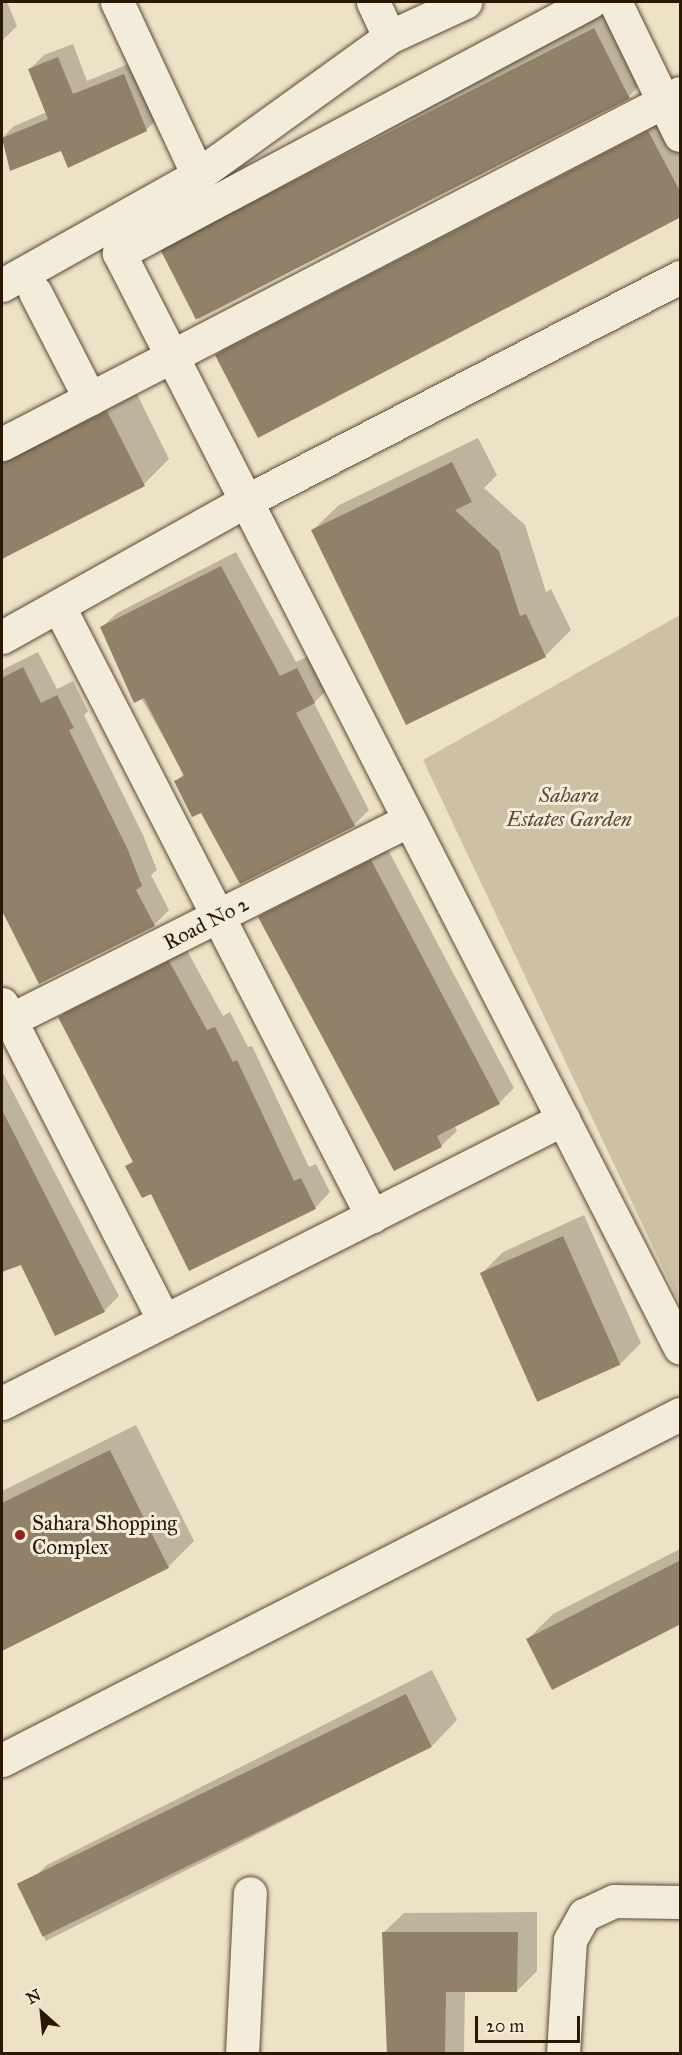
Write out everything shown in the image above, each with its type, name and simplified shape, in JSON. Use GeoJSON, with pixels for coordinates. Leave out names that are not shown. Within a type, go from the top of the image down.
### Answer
{"type":"FeatureCollection","features":[{"type":"Feature","properties":{"kind":"street"},"geometry":{"type":"LineString","coordinates":[[117,2],[198,175]]}},
{"type":"Feature","properties":{"kind":"street"},"geometry":{"type":"LineString","coordinates":[[373,2],[389,37]]}},
{"type":"Feature","properties":{"kind":"street"},"geometry":{"type":"LineString","coordinates":[[2,285],[198,175],[389,37],[465,2]]}},
{"type":"Feature","properties":{"kind":"street"},"geometry":{"type":"LineString","coordinates":[[590,2],[119,253],[244,502],[681,1348]]}},
{"type":"Feature","properties":{"kind":"street"},"geometry":{"type":"LineString","coordinates":[[615,2],[672,98],[681,135]]}},
{"type":"Feature","properties":{"kind":"street"},"geometry":{"type":"LineString","coordinates":[[2,444],[672,98]]}},
{"type":"Feature","properties":{"kind":"street"},"geometry":{"type":"LineString","coordinates":[[2,637],[244,502],[681,277]]}},
{"type":"Feature","properties":{"kind":"street"},"geometry":{"type":"LineString","coordinates":[[35,292],[90,399]]}},
{"type":"Feature","properties":{"kind":"street"},"geometry":{"type":"LineString","coordinates":[[59,607],[372,1216]]}},
{"type":"Feature","properties":{"kind":"street","name":"Road No 2"},"geometry":{"type":"LineString","coordinates":[[4,1016],[218,916],[409,820]]}},
{"type":"Feature","properties":{"kind":"street"},"geometry":{"type":"LineString","coordinates":[[4,1016],[164,1321]]}},
{"type":"Feature","properties":{"kind":"street"},"geometry":{"type":"LineString","coordinates":[[2,1403],[563,1119]]}},
{"type":"Feature","properties":{"kind":"street"},"geometry":{"type":"LineString","coordinates":[[2,1760],[681,1414]]}},
{"type":"Feature","properties":{"kind":"street"},"geometry":{"type":"LineString","coordinates":[[242,2054],[250,1893]]}},
{"type":"Feature","properties":{"kind":"street"},"geometry":{"type":"LineString","coordinates":[[563,2054],[570,1940],[584,1915],[615,1901],[681,1902]]}},
{"type":"Feature","properties":{"kind":"green space","name":"Sahara Estates Garden"},"geometry":{"type":"Polygon","coordinates":[[[680,615],[680,1304],[423,760],[680,615]]]}},
{"type":"Feature","properties":{"kind":"building"},"geometry":{"type":"Polygon","coordinates":[[[594,28],[630,98],[196,319],[160,249],[594,28]]]}},
{"type":"Feature","properties":{"kind":"building"},"geometry":{"type":"Polygon","coordinates":[[[58,57],[73,94],[124,74],[147,131],[68,168],[61,151],[10,171],[2,138],[48,119],[28,69],[58,57]]]}},
{"type":"Feature","properties":{"kind":"building"},"geometry":{"type":"Polygon","coordinates":[[[648,131],[681,193],[681,217],[258,438],[215,355],[648,131]]]}},
{"type":"Feature","properties":{"kind":"building"},"geometry":{"type":"Polygon","coordinates":[[[107,411],[145,486],[2,559],[2,463],[107,411]]]}},
{"type":"Feature","properties":{"kind":"building"},"geometry":{"type":"Polygon","coordinates":[[[452,462],[472,502],[455,510],[499,551],[520,616],[526,614],[546,657],[406,725],[311,530],[452,462]]]}},
{"type":"Feature","properties":{"kind":"building"},"geometry":{"type":"Polygon","coordinates":[[[221,566],[280,676],[297,668],[315,703],[296,713],[355,826],[240,884],[201,813],[192,817],[174,781],[184,776],[144,698],[134,703],[100,627],[221,566]]]}},
{"type":"Feature","properties":{"kind":"building"},"geometry":{"type":"Polygon","coordinates":[[[23,667],[41,703],[57,695],[74,728],[69,730],[128,850],[142,886],[136,890],[155,926],[39,984],[2,911],[2,678],[23,667]]]}},
{"type":"Feature","properties":{"kind":"building"},"geometry":{"type":"Polygon","coordinates":[[[371,860],[500,1104],[437,1136],[442,1147],[394,1171],[258,917],[371,860]]]}},
{"type":"Feature","properties":{"kind":"building"},"geometry":{"type":"Polygon","coordinates":[[[169,961],[207,1030],[215,1027],[233,1062],[237,1060],[294,1181],[301,1178],[316,1209],[189,1271],[151,1194],[142,1198],[125,1166],[133,1162],[58,1017],[169,961]]]}},
{"type":"Feature","properties":{"kind":"building"},"geometry":{"type":"Polygon","coordinates":[[[2,1110],[105,1312],[55,1336],[21,1265],[2,1272],[2,1110]]]}},
{"type":"Feature","properties":{"kind":"building"},"geometry":{"type":"Polygon","coordinates":[[[563,1236],[620,1365],[537,1402],[480,1273],[563,1236]]]}},
{"type":"Feature","properties":{"kind":"building"},"geometry":{"type":"Polygon","coordinates":[[[110,1450],[169,1568],[2,1651],[2,1503],[110,1450]]]}},
{"type":"Feature","properties":{"kind":"building"},"geometry":{"type":"Polygon","coordinates":[[[681,1560],[681,1624],[552,1690],[526,1639],[681,1560]]]}},
{"type":"Feature","properties":{"kind":"building"},"geometry":{"type":"Polygon","coordinates":[[[406,1694],[432,1747],[43,1937],[17,1884],[406,1694]]]}},
{"type":"Feature","properties":{"kind":"building"},"geometry":{"type":"Polygon","coordinates":[[[382,1932],[518,1932],[517,1992],[446,1992],[445,2054],[387,2054],[382,1932]]]}},
{"type":"Feature","properties":{"kind":"place","name":"Sahara Shopping Complex"},"geometry":{"type":"Point","coordinates":[20,1535]}}]}
